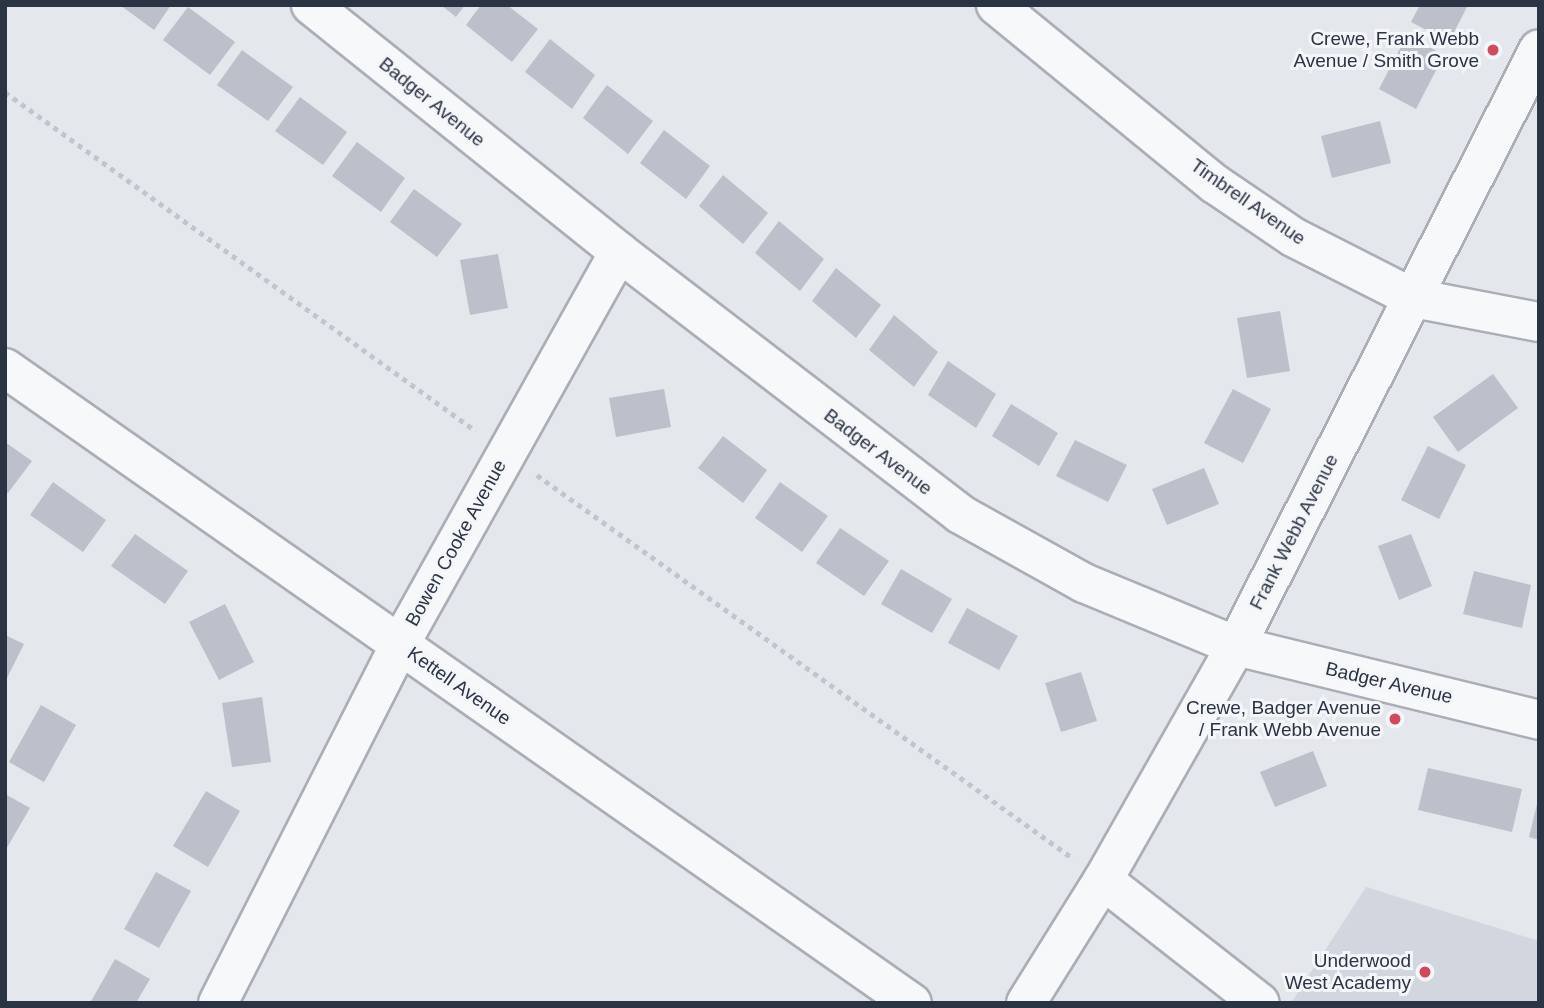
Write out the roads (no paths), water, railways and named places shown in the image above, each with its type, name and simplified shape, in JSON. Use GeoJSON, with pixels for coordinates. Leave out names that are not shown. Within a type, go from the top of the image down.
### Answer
{"type":"FeatureCollection","features":[{"type":"Feature","properties":{"kind":"street","name":"Badger Avenue"},"geometry":{"type":"LineString","coordinates":[[311,5],[619,252],[960,514],[1084,583],[1236,646],[1539,720]]}},
{"type":"Feature","properties":{"kind":"street","name":"Timbrell Avenue"},"geometry":{"type":"LineString","coordinates":[[996,5],[1215,184],[1293,237],[1413,298],[1539,322]]}},
{"type":"Feature","properties":{"kind":"street","name":"Frank Webb Avenue"},"geometry":{"type":"LineString","coordinates":[[1026,1003],[1103,880],[1236,646],[1539,49]]}},
{"type":"Feature","properties":{"kind":"street","name":"Bowen Cooke Avenue"},"geometry":{"type":"LineString","coordinates":[[230,998],[400,644],[619,252]]}},
{"type":"Feature","properties":{"kind":"street","name":"Kettell Avenue"},"geometry":{"type":"LineString","coordinates":[[5,368],[912,1003]]}},
{"type":"Feature","properties":{"kind":"street"},"geometry":{"type":"LineString","coordinates":[[1103,880],[1260,1003]]}},
{"type":"Feature","properties":{"kind":"place","name":"Crewe, Frank Webb Avenue / Smith Grove"},"geometry":{"type":"Point","coordinates":[1493,50]}},
{"type":"Feature","properties":{"kind":"place","name":"Crewe, Badger Avenue / Frank Webb Avenue"},"geometry":{"type":"Point","coordinates":[1395,719]}},
{"type":"Feature","properties":{"kind":"place","name":"Underwood West Academy"},"geometry":{"type":"Point","coordinates":[1425,972]}}]}
